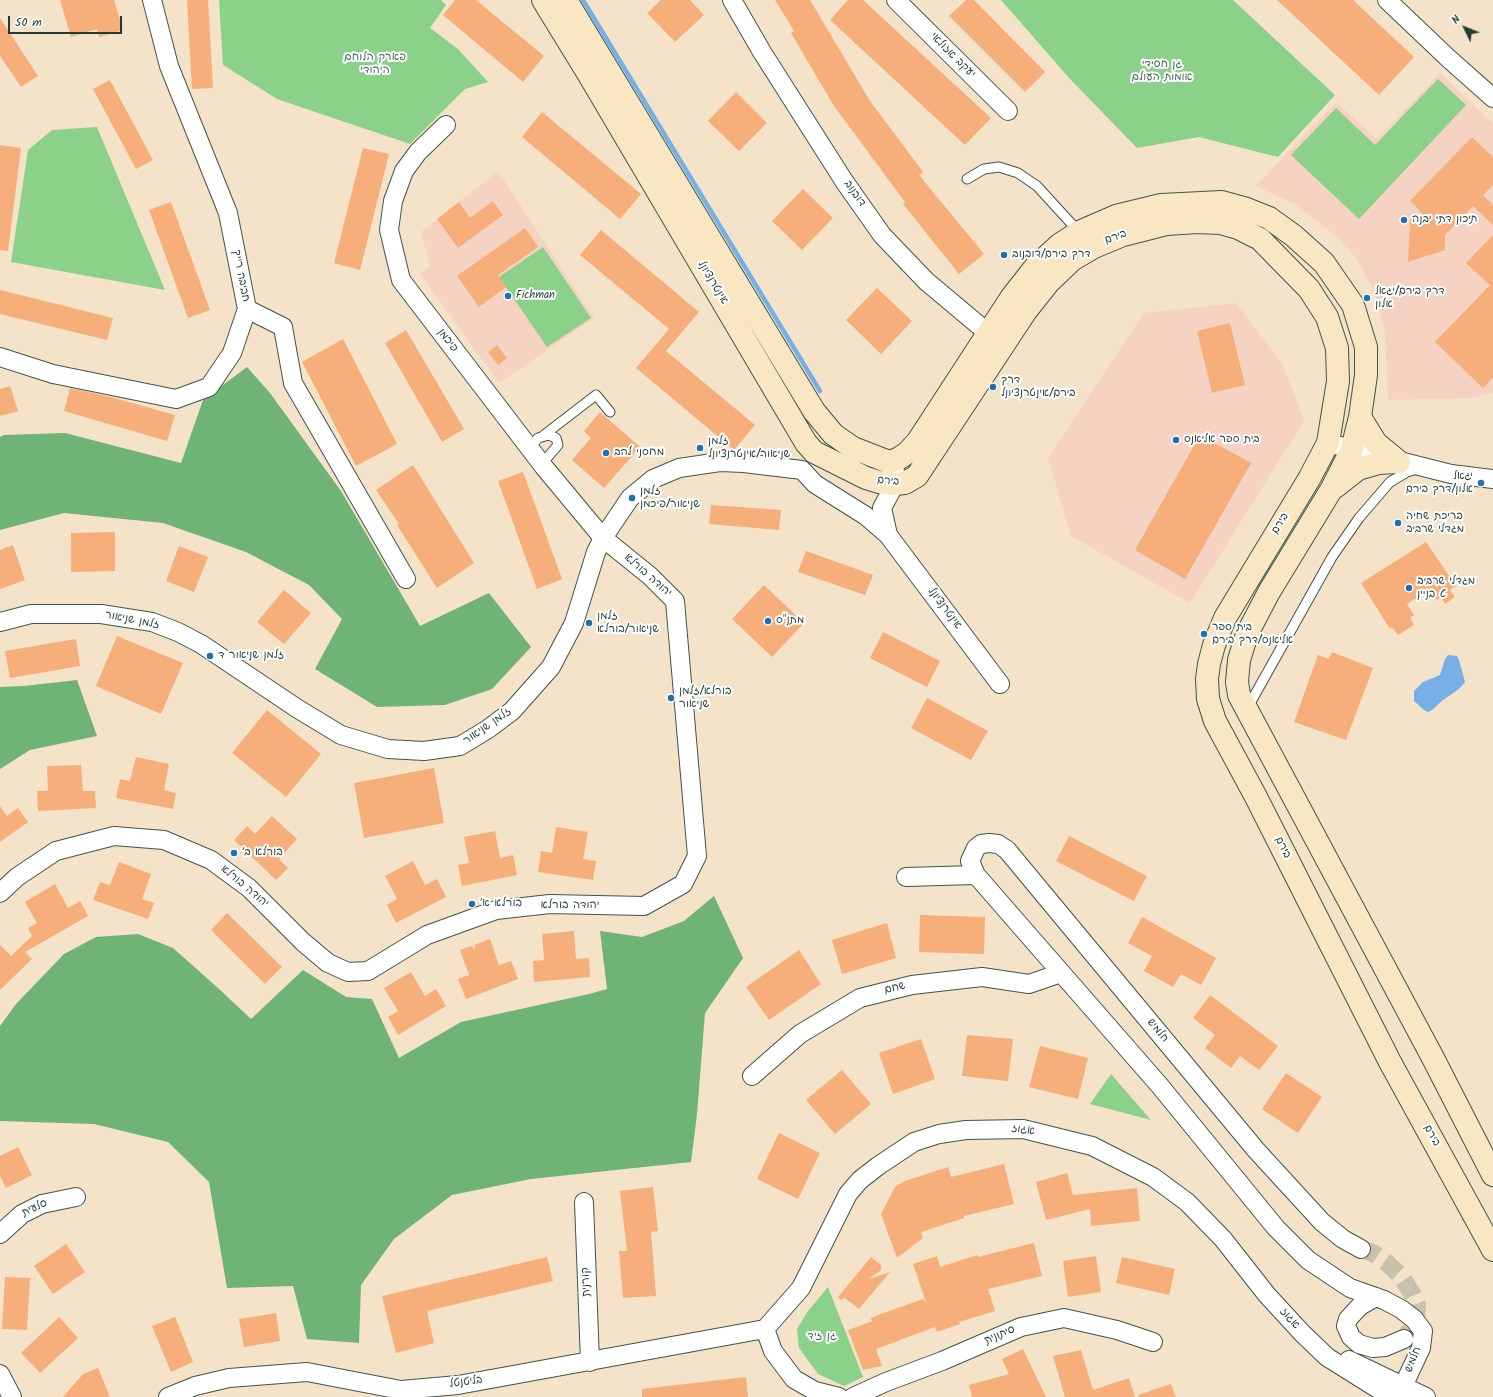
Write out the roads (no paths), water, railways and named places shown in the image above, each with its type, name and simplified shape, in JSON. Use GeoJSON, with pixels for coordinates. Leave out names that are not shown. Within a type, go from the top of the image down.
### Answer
{"type":"FeatureCollection","features":[{"type":"Feature","properties":{"kind":"street","name":"חביבה רייך"},"geometry":{"type":"LineString","coordinates":[[0,357],[52,374],[176,400],[209,387],[232,353],[247,309],[228,213],[169,66],[152,0]]}},
{"type":"Feature","properties":{"kind":"street","name":"אינטרנציונל"},"geometry":{"type":"LineString","coordinates":[[543,0],[589,75],[806,443],[814,452]]}},
{"type":"Feature","properties":{"kind":"street","name":"אינטרנציונל"},"geometry":{"type":"LineString","coordinates":[[566,0],[814,411],[833,434],[853,448],[889,462]]}},
{"type":"Feature","properties":{"kind":"street","name":"דובנוב"},"geometry":{"type":"LineString","coordinates":[[732,0],[762,52],[844,181],[882,235],[926,281],[988,333]]}},
{"type":"Feature","properties":{"kind":"street","name":"יעקב אזולאי"},"geometry":{"type":"LineString","coordinates":[[896,0],[1008,111]]}},
{"type":"Feature","properties":{"kind":"street"},"geometry":{"type":"LineString","coordinates":[[1387,0],[1493,98]]}},
{"type":"Feature","properties":{"kind":"street","name":"פיכמן"},"geometry":{"type":"LineString","coordinates":[[446,125],[418,152],[404,171],[393,201],[389,230],[401,280],[539,461],[603,538]]}},
{"type":"Feature","properties":{"kind":"street","name":"בירם"},"geometry":{"type":"LineString","coordinates":[[889,462],[898,459],[907,453],[918,441],[1011,298],[1036,266],[1059,245],[1079,232],[1116,216],[1161,205],[1222,202],[1244,208],[1269,218],[1294,236],[1324,263],[1353,304],[1366,347],[1366,375],[1360,417],[1352,449],[1331,490],[1269,592],[1247,634],[1239,660],[1237,682],[1239,695],[1433,1058],[1493,1175]]}},
{"type":"Feature","properties":{"kind":"street","name":"בירם"},"geometry":{"type":"LineString","coordinates":[[814,452],[866,478],[879,482],[895,484],[913,480],[922,472],[1026,311],[1049,282],[1072,260],[1094,247],[1130,233],[1166,224],[1198,222],[1220,223],[1238,228],[1260,239],[1309,289],[1327,317],[1337,348],[1338,381],[1328,443],[1309,479],[1225,618],[1214,645],[1209,664],[1207,679],[1208,699],[1215,721],[1256,797],[1390,1062],[1493,1250]]}},
{"type":"Feature","properties":{"kind":"street"},"geometry":{"type":"LineString","coordinates":[[247,309],[284,327],[293,383],[406,578]]}},
{"type":"Feature","properties":{"kind":"street"},"geometry":{"type":"LineString","coordinates":[[988,333],[993,341],[994,352],[990,366]]}},
{"type":"Feature","properties":{"kind":"street"},"geometry":{"type":"LineString","coordinates":[[1360,417],[1376,443],[1399,462]]}},
{"type":"Feature","properties":{"kind":"street"},"geometry":{"type":"LineString","coordinates":[[1328,443],[1451,474],[1493,479]]}},
{"type":"Feature","properties":{"kind":"street"},"geometry":{"type":"LineString","coordinates":[[802,470],[808,456],[814,452],[830,448],[853,448]]}},
{"type":"Feature","properties":{"kind":"street","name":"זלמן שניאור"},"geometry":{"type":"LineString","coordinates":[[0,622],[31,614],[101,614],[152,622],[178,632],[202,644],[298,709],[341,735],[388,749],[424,751],[460,746],[488,729],[512,711],[551,667],[574,623],[596,552],[603,538],[630,498],[653,479],[666,472],[679,468],[720,462],[744,463],[802,470]]}},
{"type":"Feature","properties":{"kind":"street"},"geometry":{"type":"LineString","coordinates":[[866,516],[872,516],[882,508],[895,484],[895,472],[889,462]]}},
{"type":"Feature","properties":{"kind":"street"},"geometry":{"type":"LineString","coordinates":[[1331,490],[1358,469],[1379,463],[1399,462]]}},
{"type":"Feature","properties":{"kind":"street","name":"אינטרנציונל"},"geometry":{"type":"LineString","coordinates":[[802,470],[815,484],[866,516],[888,535],[1000,684]]}},
{"type":"Feature","properties":{"kind":"street","name":"אינטרנציונל"},"geometry":{"type":"LineString","coordinates":[[882,508],[888,535]]}},
{"type":"Feature","properties":{"kind":"street","name":"יהודה בורלא"},"geometry":{"type":"LineString","coordinates":[[0,893],[17,877],[56,851],[114,836],[164,840],[211,860],[248,888],[303,942],[328,963],[348,972],[368,971],[427,935],[496,910],[550,904],[644,906],[683,884],[697,856],[675,601],[650,576],[603,538]]}},
{"type":"Feature","properties":{"kind":"street","name":"חלמיש"},"geometry":{"type":"LineString","coordinates":[[1361,1249],[1343,1238],[1322,1222],[1256,1150],[1007,850],[998,844],[989,843],[981,844],[976,848],[970,861],[976,875],[1160,1086],[1276,1228],[1308,1260],[1350,1288],[1376,1297],[1401,1309],[1414,1318],[1422,1331],[1420,1348],[1399,1393]]}},
{"type":"Feature","properties":{"kind":"street"},"geometry":{"type":"LineString","coordinates":[[906,876],[976,875]]}},
{"type":"Feature","properties":{"kind":"street","name":"שחם"},"geometry":{"type":"LineString","coordinates":[[752,1076],[800,1034],[860,998],[912,985],[982,977],[1029,984],[1061,973]]}},
{"type":"Feature","properties":{"kind":"street","name":"אגוז"},"geometry":{"type":"LineString","coordinates":[[765,1329],[801,1288],[848,1194],[860,1180],[878,1166],[914,1142],[940,1134],[966,1130],[1023,1129],[1092,1146],[1153,1177],[1187,1202],[1223,1239],[1267,1295],[1302,1333],[1399,1393],[1426,1397]]}},
{"type":"Feature","properties":{"kind":"street","name":"סלעית"},"geometry":{"type":"LineString","coordinates":[[0,1234],[22,1214],[42,1204],[76,1197]]}},
{"type":"Feature","properties":{"kind":"street","name":"קורנית"},"geometry":{"type":"LineString","coordinates":[[584,1202],[590,1362]]}},
{"type":"Feature","properties":{"kind":"street","name":"חלמיש"},"geometry":{"type":"LineString","coordinates":[[1376,1297],[1360,1306],[1348,1319],[1346,1326],[1352,1337],[1359,1344],[1373,1348],[1385,1347],[1404,1339]]}},
{"type":"Feature","properties":{"kind":"street","name":"סיתונית"},"geometry":{"type":"LineString","coordinates":[[853,1397],[1021,1327],[1064,1318],[1117,1330],[1153,1342]]}},
{"type":"Feature","properties":{"kind":"street"},"geometry":{"type":"LineString","coordinates":[[765,1329],[773,1351],[794,1378],[815,1391],[839,1397]]}},
{"type":"Feature","properties":{"kind":"street","name":"בליטנטל"},"geometry":{"type":"LineString","coordinates":[[168,1397],[195,1386],[230,1378],[307,1372],[401,1390],[458,1385],[765,1329]]}},
{"type":"Feature","properties":{"kind":"street"},"geometry":{"type":"LineString","coordinates":[[0,1374],[12,1397]]}},
{"type":"Feature","properties":{"kind":"lane"},"geometry":{"type":"LineString","coordinates":[[967,179],[984,169],[999,166],[1018,172],[1037,186],[1079,232]]}},
{"type":"Feature","properties":{"kind":"lane"},"geometry":{"type":"LineString","coordinates":[[544,436],[596,395],[610,412]]}},
{"type":"Feature","properties":{"kind":"lane"},"geometry":{"type":"LineString","coordinates":[[549,435],[556,438],[558,445],[546,459],[539,461],[533,444],[538,438],[544,436],[549,435]]}},
{"type":"Feature","properties":{"kind":"lane"},"geometry":{"type":"LineString","coordinates":[[1246,710],[1332,557],[1359,518],[1390,482],[1407,472],[1422,467]]}},
{"type":"Feature","properties":{"kind":"water"},"geometry":{"type":"Polygon","coordinates":[[[1448,655],[1457,656],[1465,682],[1459,689],[1428,712],[1414,701],[1414,691],[1423,682],[1440,675],[1445,659],[1448,655]]]}},
{"type":"Feature","properties":{"kind":"waterway"},"geometry":{"type":"LineString","coordinates":[[583,0],[820,391]]}},
{"type":"Feature","properties":{"kind":"tunnel"},"geometry":{"type":"LineString","coordinates":[[1361,1249],[1373,1253],[1387,1263],[1400,1275],[1413,1295],[1417,1305],[1416,1317],[1412,1328],[1404,1339]]}},
{"type":"Feature","properties":{"kind":"place","name":"תיכון דתי יבנה"},"geometry":{"type":"Point","coordinates":[1404,220]}},
{"type":"Feature","properties":{"kind":"place","name":"דרך בירם/דובנוב"},"geometry":{"type":"Point","coordinates":[1004,255]}},
{"type":"Feature","properties":{"kind":"place","name":"Fichman"},"geometry":{"type":"Point","coordinates":[508,296]}},
{"type":"Feature","properties":{"kind":"place","name":"דרך בירם/יגאל אלון"},"geometry":{"type":"Point","coordinates":[1367,298]}},
{"type":"Feature","properties":{"kind":"place","name":"דרך בירם/אינטרנציונל"},"geometry":{"type":"Point","coordinates":[993,387]}},
{"type":"Feature","properties":{"kind":"place","name":"בית ספר אליאנס"},"geometry":{"type":"Point","coordinates":[1176,440]}},
{"type":"Feature","properties":{"kind":"place","name":"זלמן שניאור/אינטרנציונל"},"geometry":{"type":"Point","coordinates":[700,448]}},
{"type":"Feature","properties":{"kind":"place","name":"מחסני להב"},"geometry":{"type":"Point","coordinates":[606,453]}},
{"type":"Feature","properties":{"kind":"place","name":"יגאל אלון/דרך בירם"},"geometry":{"type":"Point","coordinates":[1481,483]}},
{"type":"Feature","properties":{"kind":"place","name":"זלמן שניאור/פיכמן"},"geometry":{"type":"Point","coordinates":[632,498]}},
{"type":"Feature","properties":{"kind":"place","name":"בריכת שחיה מגדלי שרביב"},"geometry":{"type":"Point","coordinates":[1398,523]}},
{"type":"Feature","properties":{"kind":"place","name":"מגדלי שרביב בניין C"},"geometry":{"type":"Point","coordinates":[1409,588]}},
{"type":"Feature","properties":{"kind":"place","name":"מתנ\"ס"},"geometry":{"type":"Point","coordinates":[768,621]}},
{"type":"Feature","properties":{"kind":"place","name":"זלמן שניאור/בורלא"},"geometry":{"type":"Point","coordinates":[589,623]}},
{"type":"Feature","properties":{"kind":"place","name":"בית ספר אליאנס/דרך בירם"},"geometry":{"type":"Point","coordinates":[1204,634]}},
{"type":"Feature","properties":{"kind":"place","name":"זלמן שניאור ד"},"geometry":{"type":"Point","coordinates":[210,656]}},
{"type":"Feature","properties":{"kind":"place","name":"בורלא/זלמן שניאור"},"geometry":{"type":"Point","coordinates":[671,698]}},
{"type":"Feature","properties":{"kind":"place","name":"בורלא ב׳"},"geometry":{"type":"Point","coordinates":[234,853]}},
{"type":"Feature","properties":{"kind":"place","name":"בורלא א׳"},"geometry":{"type":"Point","coordinates":[472,904]}},
{"type":"Feature","properties":{"kind":"park label","name":"פארק הלוחם היהודי"},"geometry":{"type":"Point","coordinates":[375,64]}},
{"type":"Feature","properties":{"kind":"park label","name":"גן חסידי אומות העולם"},"geometry":{"type":"Point","coordinates":[1162,71]}},
{"type":"Feature","properties":{"kind":"park label","name":"גן זיד"},"geometry":{"type":"Point","coordinates":[822,1337]}}]}
